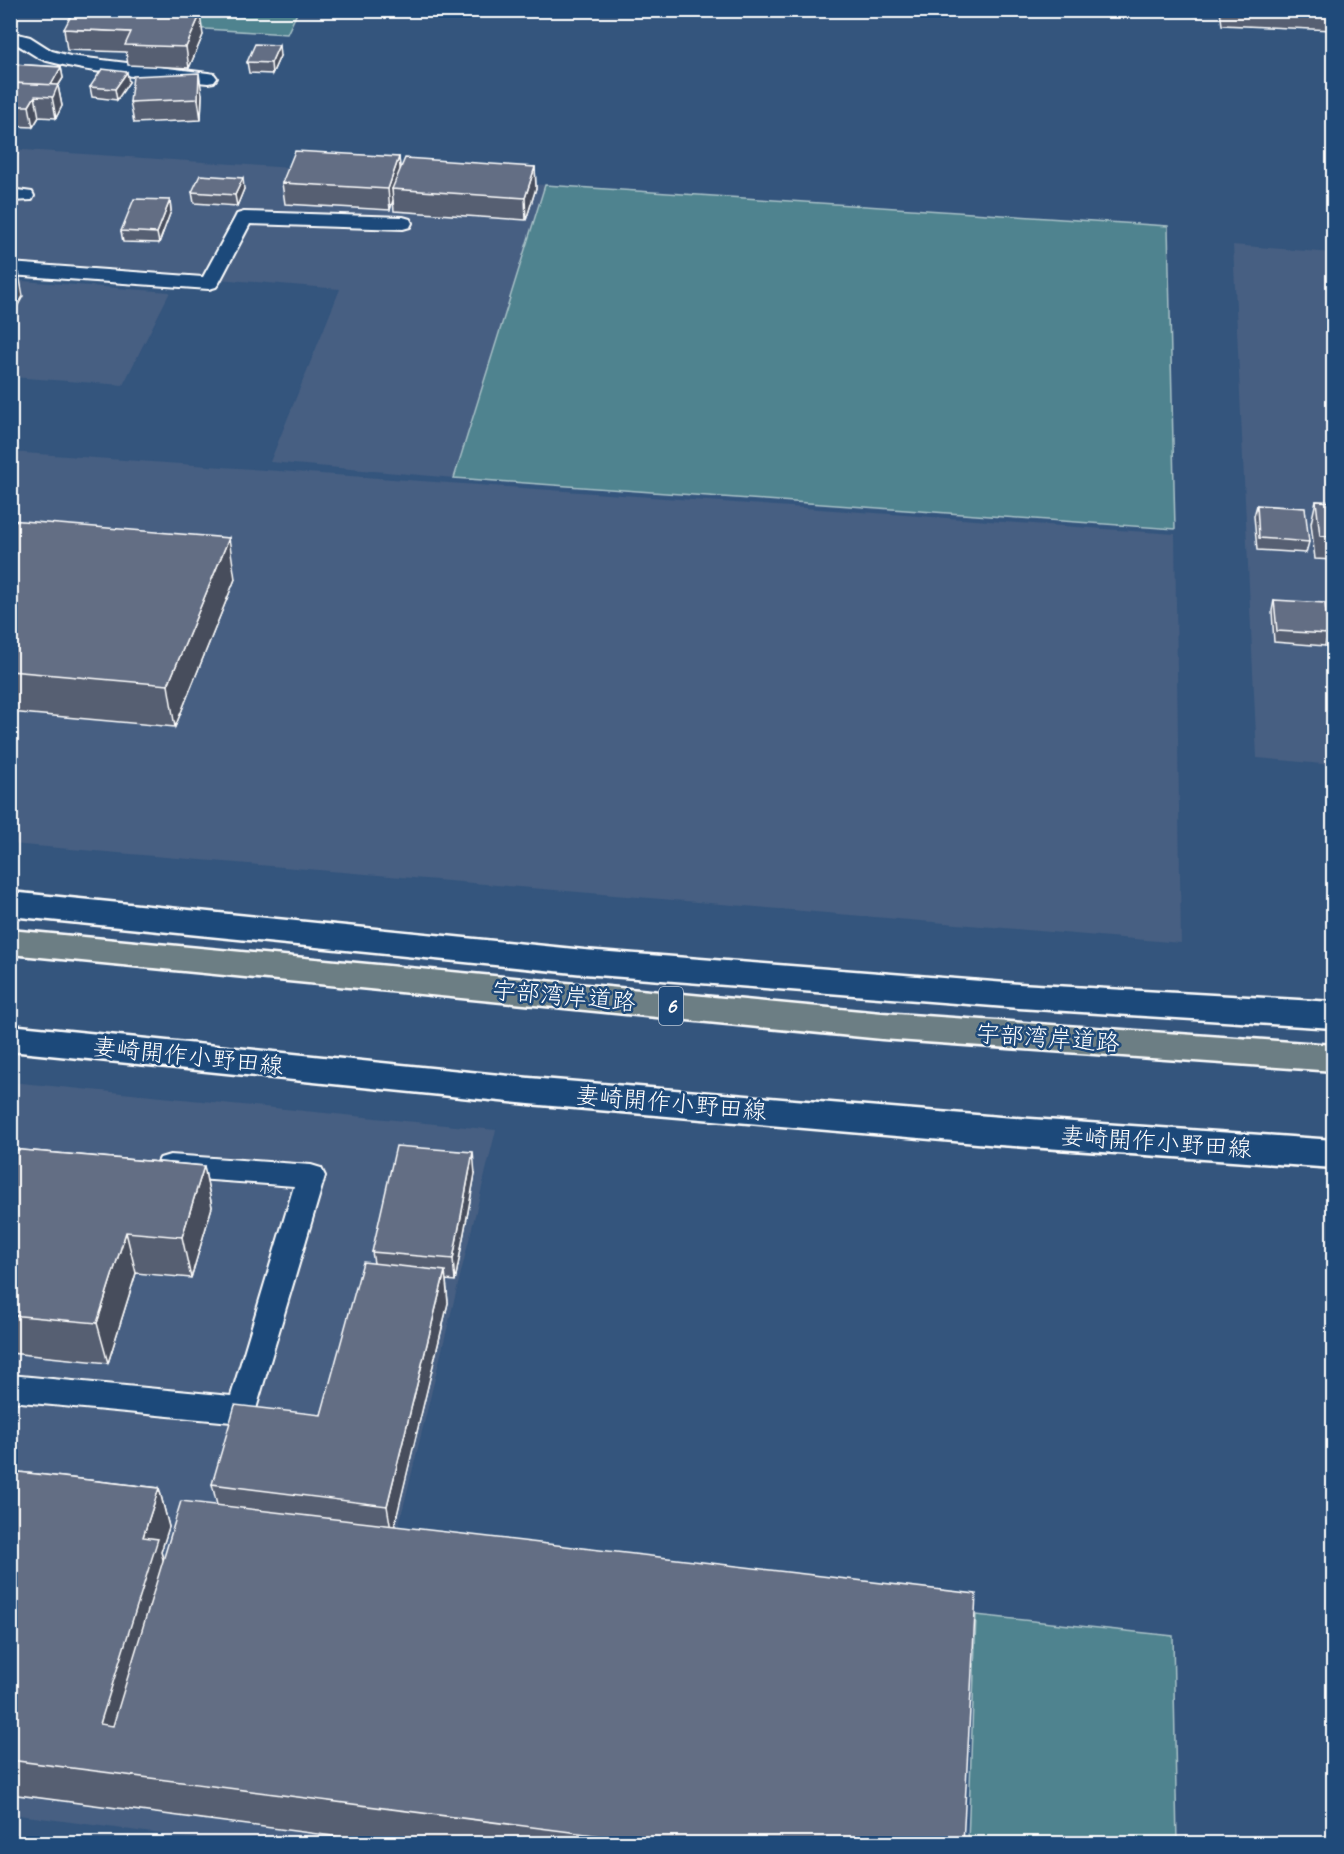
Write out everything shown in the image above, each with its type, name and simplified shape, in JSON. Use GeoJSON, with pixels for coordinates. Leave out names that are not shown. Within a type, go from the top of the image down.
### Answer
{"type":"FeatureCollection","features":[{"type":"Feature","properties":{"kind":"highway","name":"宇部湾岸道路"},"geometry":{"type":"LineString","coordinates":[[10,942],[882,1026],[1334,1058]]}},
{"type":"Feature","properties":{"kind":"main road"},"geometry":{"type":"LineString","coordinates":[[10,904],[584,962],[1019,996],[1334,1015]]}},
{"type":"Feature","properties":{"kind":"main road","name":"妻崎開作小野田線"},"geometry":{"type":"LineString","coordinates":[[10,1038],[529,1091],[988,1130],[1334,1154]]}},
{"type":"Feature","properties":{"kind":"lane"},"geometry":{"type":"LineString","coordinates":[[10,37],[24,39],[48,57],[147,72],[208,78]]}},
{"type":"Feature","properties":{"kind":"lane"},"geometry":{"type":"LineString","coordinates":[[10,269],[209,284],[244,218],[404,224]]}},
{"type":"Feature","properties":{"kind":"lane"},"geometry":{"type":"LineString","coordinates":[[10,1388],[242,1410],[312,1176],[149,1164]]}},
{"type":"Feature","properties":{"kind":"shaded area"},"geometry":{"type":"Polygon","coordinates":[[[10,149],[545,185],[454,478],[270,462],[340,289],[11,262],[10,149]]]}},
{"type":"Feature","properties":{"kind":"shaded area"},"geometry":{"type":"Polygon","coordinates":[[[1233,245],[1333,253],[1333,765],[1257,758],[1233,245]]]}},
{"type":"Feature","properties":{"kind":"shaded area"},"geometry":{"type":"Polygon","coordinates":[[[10,280],[170,292],[123,385],[11,377],[10,280]]]}},
{"type":"Feature","properties":{"kind":"shaded area"},"geometry":{"type":"Polygon","coordinates":[[[10,452],[1175,534],[1181,943],[11,844],[10,452]]]}},
{"type":"Feature","properties":{"kind":"shaded area"},"geometry":{"type":"Polygon","coordinates":[[[11,1082],[496,1130],[394,1545],[962,1843],[235,1844],[11,1814],[11,1082]]]}},
{"type":"Feature","properties":{"kind":"green space"},"geometry":{"type":"Polygon","coordinates":[[[129,11],[298,11],[287,34],[123,24],[129,11]]]}},
{"type":"Feature","properties":{"kind":"green space"},"geometry":{"type":"Polygon","coordinates":[[[545,185],[1168,226],[1175,529],[454,478],[545,185]]]}},
{"type":"Feature","properties":{"kind":"green space"},"geometry":{"type":"Polygon","coordinates":[[[976,1615],[1173,1636],[1177,1843],[968,1843],[976,1615]]]}},
{"type":"Feature","properties":{"kind":"building"},"geometry":{"type":"Polygon","coordinates":[[[74,10],[200,15],[186,47],[125,45],[131,32],[64,29],[74,10]]]}},
{"type":"Feature","properties":{"kind":"building"},"geometry":{"type":"Polygon","coordinates":[[[255,44],[279,45],[271,63],[247,62],[255,44]]]}},
{"type":"Feature","properties":{"kind":"building"},"geometry":{"type":"Polygon","coordinates":[[[10,64],[61,67],[51,85],[10,83],[10,64]]]}},
{"type":"Feature","properties":{"kind":"building"},"geometry":{"type":"Polygon","coordinates":[[[102,69],[127,72],[115,89],[90,87],[102,69]]]}},
{"type":"Feature","properties":{"kind":"building"},"geometry":{"type":"Polygon","coordinates":[[[199,73],[198,99],[130,102],[133,76],[199,73]]]}},
{"type":"Feature","properties":{"kind":"building"},"geometry":{"type":"Polygon","coordinates":[[[10,83],[58,85],[53,97],[35,96],[29,106],[10,106],[10,83]]]}},
{"type":"Feature","properties":{"kind":"building"},"geometry":{"type":"Polygon","coordinates":[[[295,151],[399,157],[388,189],[282,183],[295,151]]]}},
{"type":"Feature","properties":{"kind":"building"},"geometry":{"type":"Polygon","coordinates":[[[405,158],[535,167],[525,198],[392,189],[405,158]]]}},
{"type":"Feature","properties":{"kind":"building"},"geometry":{"type":"Polygon","coordinates":[[[200,175],[243,178],[235,195],[192,192],[200,175]]]}},
{"type":"Feature","properties":{"kind":"building"},"geometry":{"type":"Polygon","coordinates":[[[134,199],[170,200],[157,233],[121,231],[134,199]]]}},
{"type":"Feature","properties":{"kind":"building"},"geometry":{"type":"Polygon","coordinates":[[[10,274],[19,274],[10,290],[10,274]]]}},
{"type":"Feature","properties":{"kind":"building"},"geometry":{"type":"Polygon","coordinates":[[[1316,501],[1334,502],[1334,537],[1320,536],[1316,501]]]}},
{"type":"Feature","properties":{"kind":"building"},"geometry":{"type":"Polygon","coordinates":[[[1257,505],[1305,508],[1309,542],[1259,538],[1257,505]]]}},
{"type":"Feature","properties":{"kind":"building"},"geometry":{"type":"Polygon","coordinates":[[[10,520],[229,538],[168,685],[10,671],[10,520]]]}},
{"type":"Feature","properties":{"kind":"building"},"geometry":{"type":"Polygon","coordinates":[[[1274,600],[1325,603],[1328,634],[1277,631],[1274,600]]]}},
{"type":"Feature","properties":{"kind":"building"},"geometry":{"type":"Polygon","coordinates":[[[396,1146],[473,1152],[453,1259],[372,1252],[396,1146]]]}},
{"type":"Feature","properties":{"kind":"building"},"geometry":{"type":"Polygon","coordinates":[[[10,1149],[204,1166],[182,1237],[126,1232],[97,1323],[10,1315],[10,1149]]]}},
{"type":"Feature","properties":{"kind":"building"},"geometry":{"type":"Polygon","coordinates":[[[363,1262],[445,1271],[387,1506],[212,1484],[235,1405],[321,1415],[363,1262]]]}},
{"type":"Feature","properties":{"kind":"building"},"geometry":{"type":"Polygon","coordinates":[[[10,1471],[159,1488],[143,1537],[158,1539],[100,1724],[113,1726],[181,1501],[976,1594],[963,1844],[664,1844],[10,1760],[10,1471]]]}}]}
